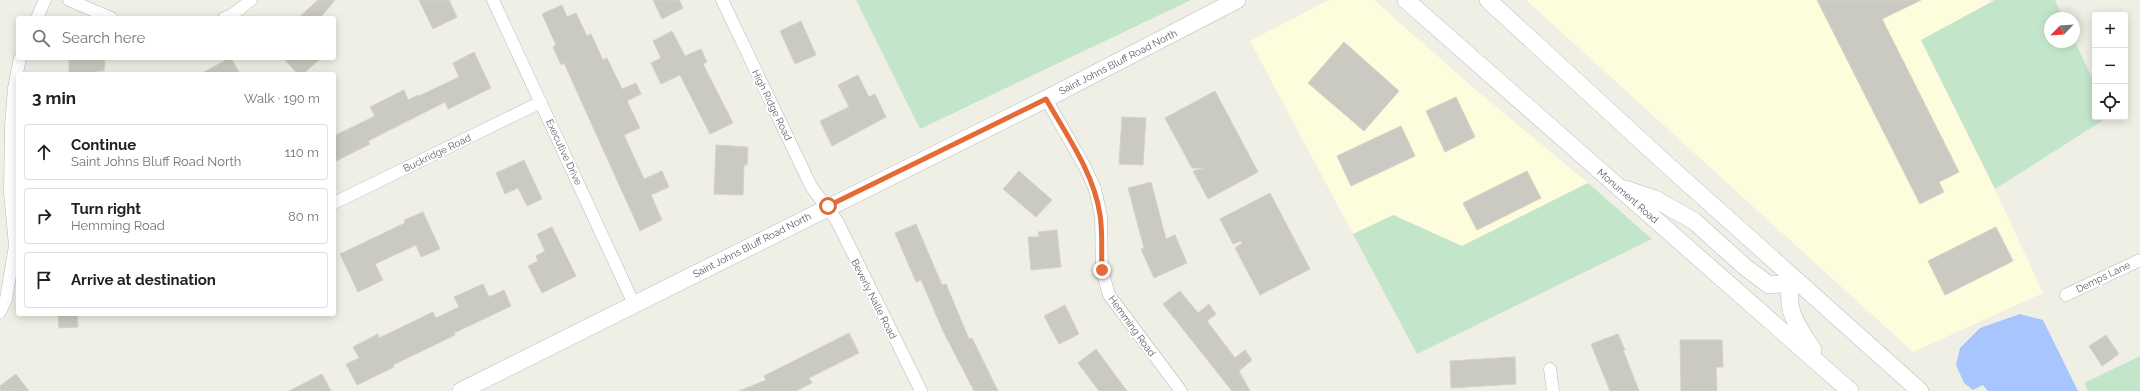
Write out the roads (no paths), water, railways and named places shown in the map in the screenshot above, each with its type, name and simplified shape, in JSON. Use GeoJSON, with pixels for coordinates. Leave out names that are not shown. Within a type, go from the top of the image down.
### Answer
{"type":"FeatureCollection","features":[{"type":"Feature","properties":{"kind":"main road","name":"Saint Johns Bluff Road North"},"geometry":{"type":"LineString","coordinates":[[461,391],[828,206],[1046,99],[1237,0]]}},
{"type":"Feature","properties":{"kind":"main road","name":"Monument Road"},"geometry":{"type":"LineString","coordinates":[[1406,0],[1617,186],[1707,263],[1850,391]]}},
{"type":"Feature","properties":{"kind":"main road"},"geometry":{"type":"LineString","coordinates":[[1488,0],[1499,7],[1792,277],[1920,391]]}},
{"type":"Feature","properties":{"kind":"main road"},"geometry":{"type":"LineString","coordinates":[[1617,186],[1655,199],[1694,221],[1769,285],[1781,284],[1792,277]]}},
{"type":"Feature","properties":{"kind":"main road"},"geometry":{"type":"LineString","coordinates":[[1792,277],[1788,294],[1790,311],[1824,368]]}},
{"type":"Feature","properties":{"kind":"street"},"geometry":{"type":"LineString","coordinates":[[38,16],[45,0]]}},
{"type":"Feature","properties":{"kind":"street"},"geometry":{"type":"LineString","coordinates":[[69,0],[106,16]]}},
{"type":"Feature","properties":{"kind":"street"},"geometry":{"type":"LineString","coordinates":[[229,16],[251,0]]}},
{"type":"Feature","properties":{"kind":"street","name":"Executive Drive"},"geometry":{"type":"LineString","coordinates":[[493,0],[634,304]]}},
{"type":"Feature","properties":{"kind":"street","name":"High Ridge Road"},"geometry":{"type":"LineString","coordinates":[[722,0],[811,186],[828,206]]}},
{"type":"Feature","properties":{"kind":"street"},"geometry":{"type":"LineString","coordinates":[[17,72],[20,60]]}},
{"type":"Feature","properties":{"kind":"street"},"geometry":{"type":"LineString","coordinates":[[0,312],[6,299],[16,246],[10,192],[11,126],[16,78]]}},
{"type":"Feature","properties":{"kind":"street","name":"Hemming Road"},"geometry":{"type":"LineString","coordinates":[[1046,99],[1085,168],[1095,189],[1101,216],[1102,270],[1108,295],[1181,391]]}},
{"type":"Feature","properties":{"kind":"street","name":"Buckridge Road"},"geometry":{"type":"LineString","coordinates":[[336,202],[541,102]]}},
{"type":"Feature","properties":{"kind":"street","name":"Beverly Nalle Road"},"geometry":{"type":"LineString","coordinates":[[828,206],[921,391]]}},
{"type":"Feature","properties":{"kind":"street","name":"Demps Lane"},"geometry":{"type":"LineString","coordinates":[[2066,295],[2140,260]]}},
{"type":"Feature","properties":{"kind":"street"},"geometry":{"type":"LineString","coordinates":[[1550,369],[1553,391]]}},
{"type":"Feature","properties":{"kind":"water"},"geometry":{"type":"Polygon","coordinates":[[[2020,314],[2043,320],[2078,391],[1988,391],[1983,385],[1973,390],[1964,383],[1956,365],[1960,348],[1980,328],[2020,314]]]}}]}
